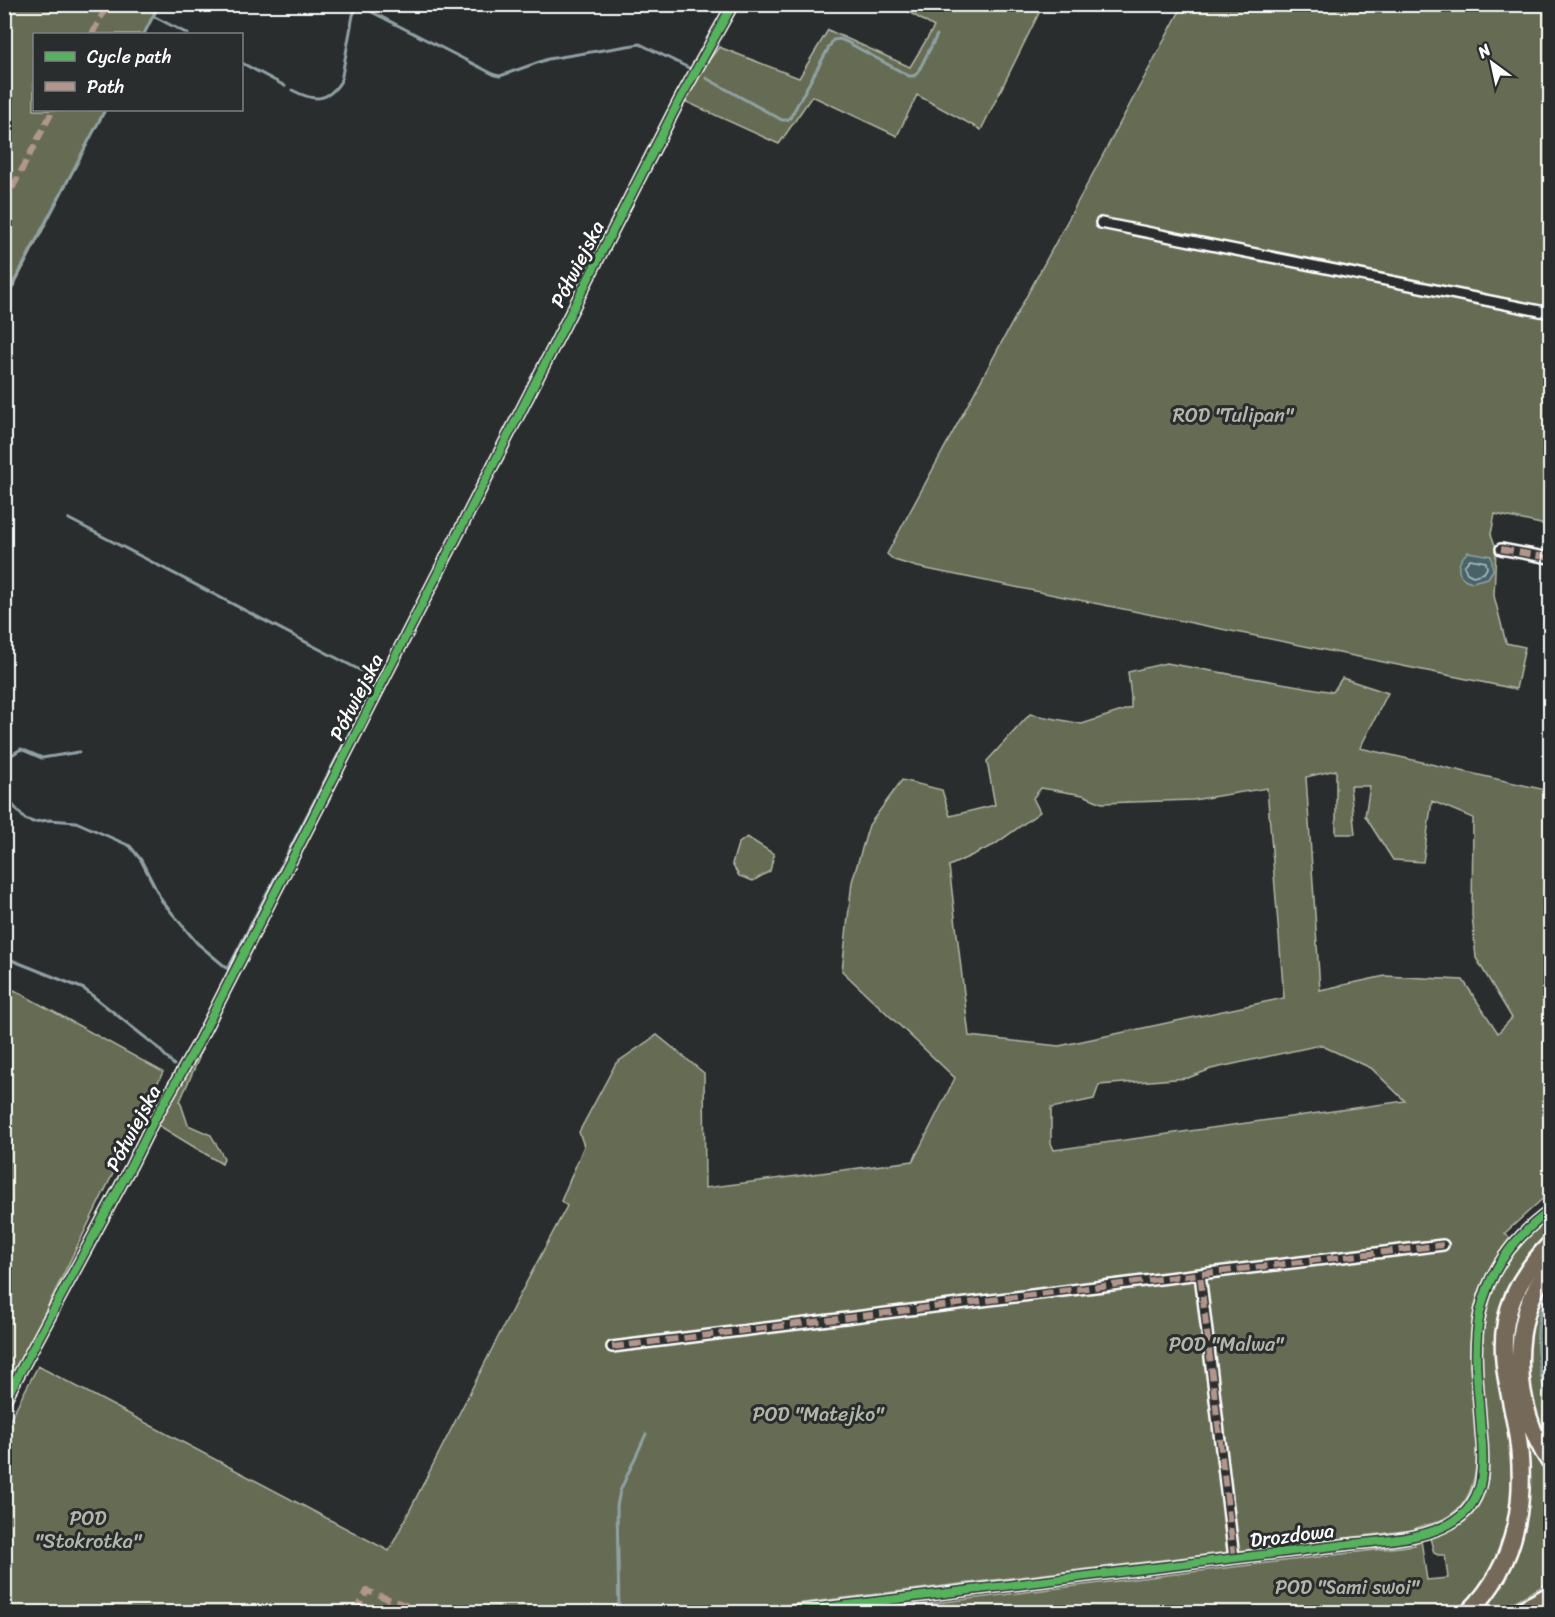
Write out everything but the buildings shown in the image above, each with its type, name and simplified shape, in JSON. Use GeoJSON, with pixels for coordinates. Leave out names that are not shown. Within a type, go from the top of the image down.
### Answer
{"type":"FeatureCollection","features":[{"type":"Feature","properties":{"kind":"highway"},"geometry":{"type":"LineString","coordinates":[[1469,1612],[1486,1594],[1497,1576],[1508,1556],[1515,1532],[1521,1502],[1521,1472],[1517,1429],[1503,1353],[1506,1322],[1512,1300],[1523,1278],[1551,1244]]}},
{"type":"Feature","properties":{"kind":"highway"},"geometry":{"type":"LineString","coordinates":[[1551,1268],[1543,1276],[1523,1320],[1520,1371],[1530,1420],[1551,1462]]}},
{"type":"Feature","properties":{"kind":"highway"},"geometry":{"type":"LineString","coordinates":[[1518,1612],[1551,1595]]}},
{"type":"Feature","properties":{"kind":"street","name":"Półwiejska"},"geometry":{"type":"LineString","coordinates":[[4,1402],[153,1122],[197,1045],[680,99],[733,4]]}},
{"type":"Feature","properties":{"kind":"street"},"geometry":{"type":"LineString","coordinates":[[1101,223],[1551,313]]}},
{"type":"Feature","properties":{"kind":"street"},"geometry":{"type":"LineString","coordinates":[[1501,549],[1551,558]]}},
{"type":"Feature","properties":{"kind":"street","name":"Drozdowa"},"geometry":{"type":"LineString","coordinates":[[789,1612],[1409,1536],[1445,1526],[1465,1513],[1477,1495],[1482,1470],[1477,1344],[1480,1313],[1485,1295],[1501,1261],[1511,1247],[1524,1232],[1551,1211]]}},
{"type":"Feature","properties":{"kind":"street"},"geometry":{"type":"LineString","coordinates":[[612,1347],[1443,1245]]}},
{"type":"Feature","properties":{"kind":"street"},"geometry":{"type":"LineString","coordinates":[[1200,1274],[1234,1558]]}},
{"type":"Feature","properties":{"kind":"green space"},"geometry":{"type":"Polygon","coordinates":[[[12,5],[160,5],[145,33],[33,33],[33,111],[104,111],[5,303],[4,20],[12,5]]]}},
{"type":"Feature","properties":{"kind":"green space"},"geometry":{"type":"Polygon","coordinates":[[[897,5],[1043,5],[981,130],[917,95],[897,136],[812,96],[779,144],[680,99],[719,47],[799,78],[828,30],[910,67],[934,27],[897,5]]]}},
{"type":"Feature","properties":{"kind":"green space","name":"ROD \"Tulipan\""},"geometry":{"type":"Polygon","coordinates":[[[1183,5],[1550,5],[1550,526],[1495,514],[1491,534],[1496,548],[1494,596],[1506,643],[1525,647],[1516,689],[917,567],[894,560],[887,554],[1183,5]]]}},
{"type":"Feature","properties":{"kind":"green space"},"geometry":{"type":"Polygon","coordinates":[[[1166,663],[1333,692],[1342,678],[1388,693],[1360,748],[1550,791],[1550,1192],[1505,1233],[1510,1238],[1484,1279],[1478,1294],[1474,1310],[1470,1362],[1477,1456],[1470,1491],[1458,1509],[1441,1520],[1413,1530],[727,1612],[500,1612],[498,1606],[448,1612],[5,1612],[5,1429],[38,1366],[389,1551],[567,1206],[561,1201],[584,1146],[579,1132],[616,1063],[657,1035],[704,1073],[705,1188],[913,1161],[955,1078],[842,971],[852,882],[869,825],[902,780],[942,790],[950,816],[995,805],[987,761],[1030,714],[1082,724],[1131,708],[1128,672],[1166,663]],[[1336,770],[1306,777],[1320,990],[1385,976],[1463,980],[1498,1033],[1512,1018],[1476,958],[1472,914],[1473,818],[1432,801],[1423,862],[1393,860],[1365,816],[1370,786],[1350,786],[1355,834],[1336,834],[1336,770]],[[1041,788],[1033,798],[1040,812],[994,845],[949,866],[969,1036],[1059,1046],[1284,998],[1267,788],[1193,800],[1102,803],[1083,795],[1041,788]],[[1320,1045],[1211,1069],[1188,1078],[1099,1085],[1094,1099],[1051,1108],[1051,1143],[1054,1150],[1405,1101],[1371,1068],[1320,1045]]]}},
{"type":"Feature","properties":{"kind":"green space"},"geometry":{"type":"Polygon","coordinates":[[[747,837],[774,854],[770,871],[753,881],[739,876],[732,864],[738,844],[747,837]]]}},
{"type":"Feature","properties":{"kind":"green space"},"geometry":{"type":"Polygon","coordinates":[[[5,985],[163,1072],[5,1393],[5,985]]]}},
{"type":"Feature","properties":{"kind":"green space"},"geometry":{"type":"Polygon","coordinates":[[[197,1045],[202,1046],[199,1058],[180,1101],[188,1125],[211,1135],[224,1158],[222,1164],[153,1122],[197,1045]]]}},
{"type":"Feature","properties":{"kind":"green space","name":"POD \"Sami swoi\""},"geometry":{"type":"Polygon","coordinates":[[[1550,1216],[1550,1237],[1507,1297],[1510,1422],[1516,1500],[1502,1555],[1462,1612],[861,1612],[1415,1545],[1414,1541],[1421,1540],[1427,1580],[1448,1578],[1445,1555],[1434,1553],[1430,1538],[1454,1528],[1472,1515],[1483,1496],[1489,1471],[1482,1365],[1483,1333],[1489,1302],[1501,1273],[1521,1244],[1550,1216]]]}},
{"type":"Feature","properties":{"kind":"green space"},"geometry":{"type":"Polygon","coordinates":[[[1550,1253],[1550,1261],[1516,1349],[1550,1470],[1550,1582],[1495,1612],[1479,1612],[1500,1584],[1516,1554],[1510,1347],[1515,1315],[1522,1291],[1550,1253]]]}},
{"type":"Feature","properties":{"kind":"green space"},"geometry":{"type":"Polygon","coordinates":[[[1550,1276],[1550,1453],[1532,1398],[1526,1367],[1525,1340],[1545,1282],[1550,1276]]]}},
{"type":"Feature","properties":{"kind":"water"},"geometry":{"type":"Polygon","coordinates":[[[1468,552],[1491,556],[1493,570],[1488,578],[1472,582],[1462,577],[1459,565],[1468,552]]]}},
{"type":"Feature","properties":{"kind":"waterway"},"geometry":{"type":"LineString","coordinates":[[144,33],[159,4]]}},
{"type":"Feature","properties":{"kind":"waterway"},"geometry":{"type":"LineString","coordinates":[[292,90],[319,98],[336,88],[341,81],[353,15],[356,9],[362,7],[500,76],[548,59],[640,44],[693,70]]}},
{"type":"Feature","properties":{"kind":"waterway"},"geometry":{"type":"LineString","coordinates":[[153,16],[186,33]]}},
{"type":"Feature","properties":{"kind":"waterway"},"geometry":{"type":"LineString","coordinates":[[706,78],[782,120],[787,120],[833,40],[840,39],[847,42],[909,76],[914,76],[937,35]]}},
{"type":"Feature","properties":{"kind":"waterway"},"geometry":{"type":"LineString","coordinates":[[243,64],[285,86]]}},
{"type":"Feature","properties":{"kind":"waterway"},"geometry":{"type":"LineString","coordinates":[[4,301],[104,111]]}},
{"type":"Feature","properties":{"kind":"waterway"},"geometry":{"type":"LineString","coordinates":[[4,795],[25,819],[33,822],[49,820],[76,822],[130,846],[141,860],[162,901],[197,943],[228,969],[377,679],[69,519]]}},
{"type":"Feature","properties":{"kind":"waterway"},"geometry":{"type":"LineString","coordinates":[[4,760],[21,749],[42,758],[79,752]]}},
{"type":"Feature","properties":{"kind":"waterway"},"geometry":{"type":"LineString","coordinates":[[4,957],[84,989],[156,1046],[174,1065]]}},
{"type":"Feature","properties":{"kind":"waterway"},"geometry":{"type":"LineString","coordinates":[[1550,1286],[1543,1302],[1538,1333],[1539,1364],[1550,1412]]}},
{"type":"Feature","properties":{"kind":"waterway"},"geometry":{"type":"LineString","coordinates":[[619,1612],[617,1506],[620,1491],[646,1434]]}},
{"type":"Feature","properties":{"kind":"marked path"},"geometry":{"type":"LineString","coordinates":[[93,33],[108,4]]}},
{"type":"Feature","properties":{"kind":"marked path"},"geometry":{"type":"LineString","coordinates":[[4,204],[52,111]]}},
{"type":"Feature","properties":{"kind":"marked path"},"geometry":{"type":"LineString","coordinates":[[1501,549],[1550,558]]}},
{"type":"Feature","properties":{"kind":"marked path"},"geometry":{"type":"LineString","coordinates":[[1234,1558],[1200,1274],[1443,1245]]}},
{"type":"Feature","properties":{"kind":"marked path"},"geometry":{"type":"LineString","coordinates":[[612,1347],[1200,1274]]}},
{"type":"Feature","properties":{"kind":"marked path"},"geometry":{"type":"LineString","coordinates":[[356,1612],[367,1591],[408,1606]]}},
{"type":"Feature","properties":{"kind":"cycle path"},"geometry":{"type":"LineString","coordinates":[[4,1402],[153,1122],[197,1045],[680,99],[733,4]]}},
{"type":"Feature","properties":{"kind":"cycle path"},"geometry":{"type":"LineString","coordinates":[[789,1612],[1387,1541],[1418,1535],[1445,1526],[1461,1516],[1476,1496],[1480,1486],[1483,1452],[1476,1343],[1484,1297],[1505,1255],[1526,1231],[1550,1211]]}},
{"type":"Feature","properties":{"kind":"park label","name":"POD \"Malwa\""},"geometry":{"type":"Point","coordinates":[1226,1344]}},
{"type":"Feature","properties":{"kind":"park label","name":"POD \"Matejko\""},"geometry":{"type":"Point","coordinates":[818,1414]}},
{"type":"Feature","properties":{"kind":"park label","name":"POD \"Stokrotka\""},"geometry":{"type":"Point","coordinates":[88,1530]}}]}
